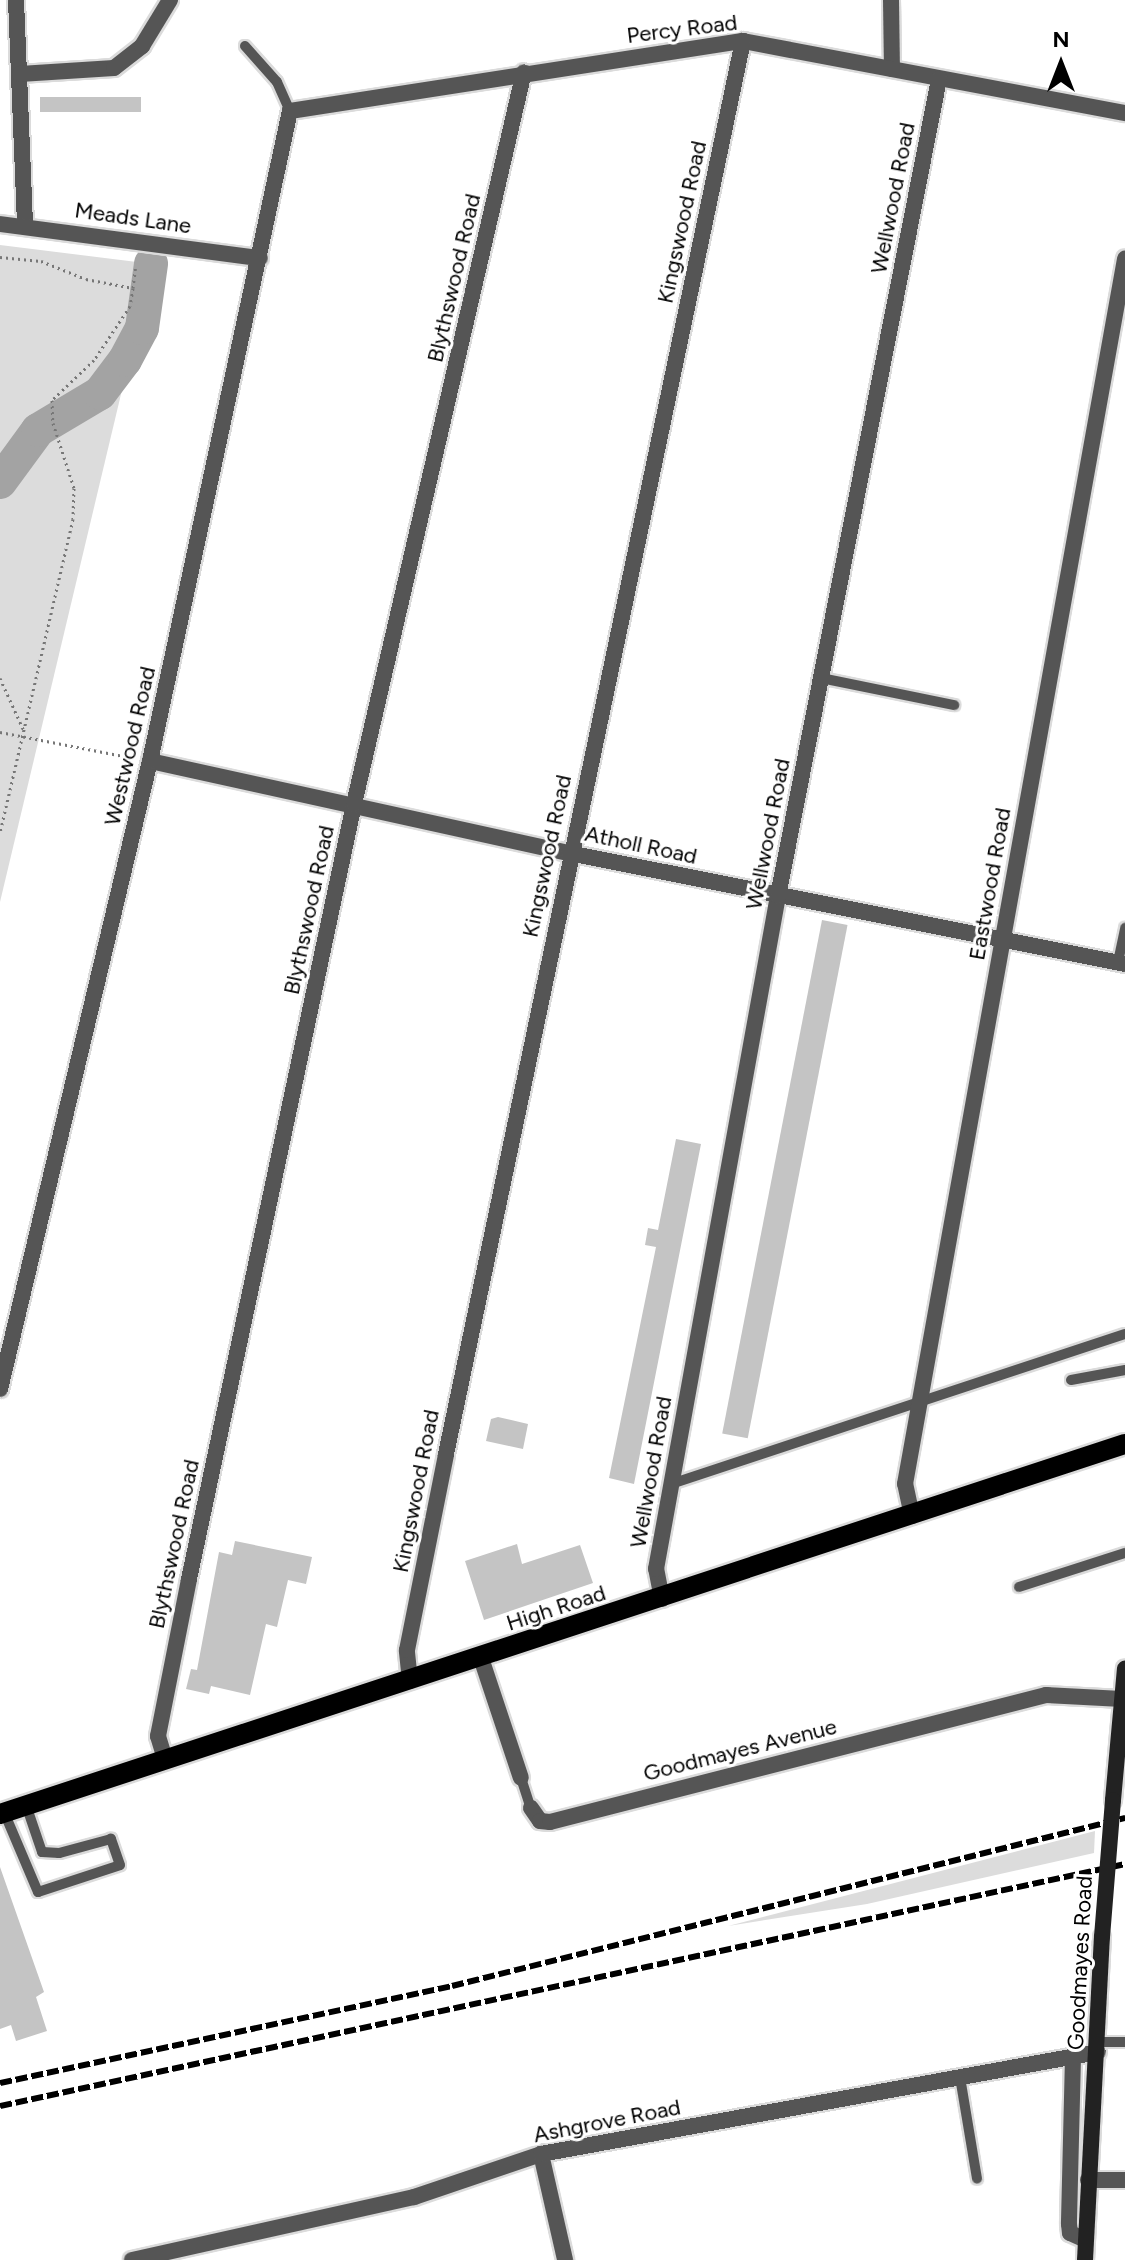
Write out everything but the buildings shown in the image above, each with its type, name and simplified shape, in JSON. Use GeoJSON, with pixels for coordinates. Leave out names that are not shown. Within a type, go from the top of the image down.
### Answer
{"type":"FeatureCollection","features":[{"type":"Feature","properties":{"kind":"main road","name":"High Road"},"geometry":{"type":"LineString","coordinates":[[2,1813],[662,1599],[1125,1444]]}},
{"type":"Feature","properties":{"kind":"main road","name":"Goodmayes Road"},"geometry":{"type":"LineString","coordinates":[[1085,2260],[1102,1937],[1125,1669]]}},
{"type":"Feature","properties":{"kind":"street"},"geometry":{"type":"LineString","coordinates":[[16,0],[25,227]]}},
{"type":"Feature","properties":{"kind":"street"},"geometry":{"type":"LineString","coordinates":[[20,74],[114,68],[142,46],[170,0]]}},
{"type":"Feature","properties":{"kind":"street"},"geometry":{"type":"LineString","coordinates":[[891,0],[892,69]]}},
{"type":"Feature","properties":{"kind":"street","name":"Percy Road"},"geometry":{"type":"LineString","coordinates":[[290,111],[524,72],[743,41],[1125,113]]}},
{"type":"Feature","properties":{"kind":"street","name":"Kingswood Road"},"geometry":{"type":"LineString","coordinates":[[410,1681],[410,1635],[569,853],[743,41]]}},
{"type":"Feature","properties":{"kind":"street","name":"Blythswood Road"},"geometry":{"type":"LineString","coordinates":[[165,1759],[158,1736],[162,1715],[354,804],[524,72]]}},
{"type":"Feature","properties":{"kind":"street","name":"Wellwood Road"},"geometry":{"type":"LineString","coordinates":[[662,1599],[656,1569],[778,896],[939,79]]}},
{"type":"Feature","properties":{"kind":"street","name":"Westwood Road"},"geometry":{"type":"LineString","coordinates":[[0,1389],[150,761],[290,111]]}},
{"type":"Feature","properties":{"kind":"street","name":"Meads Lane"},"geometry":{"type":"LineString","coordinates":[[0,224],[260,258]]}},
{"type":"Feature","properties":{"kind":"street","name":"Eastwood Road"},"geometry":{"type":"LineString","coordinates":[[912,1516],[905,1484],[1125,259]]}},
{"type":"Feature","properties":{"kind":"street","name":"Atholl Road"},"geometry":{"type":"LineString","coordinates":[[150,761],[569,853],[1121,963]]}},
{"type":"Feature","properties":{"kind":"street","name":"Goodmayes Avenue"},"geometry":{"type":"LineString","coordinates":[[481,1658],[521,1778]]}},
{"type":"Feature","properties":{"kind":"street","name":"Goodmayes Avenue"},"geometry":{"type":"LineString","coordinates":[[531,1808],[540,1821],[550,1822],[1046,1695],[1122,1699]]}},
{"type":"Feature","properties":{"kind":"street","name":"Ashgrove Road"},"geometry":{"type":"LineString","coordinates":[[132,2260],[414,2197],[541,2154],[1073,2057],[1098,2047]]}},
{"type":"Feature","properties":{"kind":"street"},"geometry":{"type":"LineString","coordinates":[[1073,2057],[1069,2224],[1070,2233],[1086,2240]]}},
{"type":"Feature","properties":{"kind":"street"},"geometry":{"type":"LineString","coordinates":[[541,2154],[565,2260]]}},
{"type":"Feature","properties":{"kind":"street"},"geometry":{"type":"LineString","coordinates":[[1088,2180],[1125,2180]]}},
{"type":"Feature","properties":{"kind":"lane"},"geometry":{"type":"LineString","coordinates":[[245,46],[277,82],[290,111]]}},
{"type":"Feature","properties":{"kind":"lane"},"geometry":{"type":"LineString","coordinates":[[821,678],[954,705]]}},
{"type":"Feature","properties":{"kind":"lane"},"geometry":{"type":"LineString","coordinates":[[1121,963],[1125,928]]}},
{"type":"Feature","properties":{"kind":"lane"},"geometry":{"type":"LineString","coordinates":[[671,1484],[921,1404],[1125,1334]]}},
{"type":"Feature","properties":{"kind":"lane"},"geometry":{"type":"LineString","coordinates":[[1071,1380],[1125,1370]]}},
{"type":"Feature","properties":{"kind":"lane"},"geometry":{"type":"LineString","coordinates":[[1019,1587],[1125,1553]]}},
{"type":"Feature","properties":{"kind":"lane","name":"Goodmayes Avenue"},"geometry":{"type":"LineString","coordinates":[[521,1778],[531,1808]]}},
{"type":"Feature","properties":{"kind":"lane"},"geometry":{"type":"LineString","coordinates":[[2,1813],[38,1892],[120,1865],[111,1839],[59,1853],[42,1852],[26,1805]]}},
{"type":"Feature","properties":{"kind":"lane"},"geometry":{"type":"LineString","coordinates":[[1098,2047],[1125,2042]]}},
{"type":"Feature","properties":{"kind":"lane"},"geometry":{"type":"LineString","coordinates":[[960,2077],[977,2179]]}},
{"type":"Feature","properties":{"kind":"path"},"geometry":{"type":"LineString","coordinates":[[0,257],[41,261],[86,279],[133,288]]}},
{"type":"Feature","properties":{"kind":"path"},"geometry":{"type":"LineString","coordinates":[[0,832],[18,743],[25,735],[74,508],[72,480],[52,420],[52,400],[94,360],[130,306],[136,265]]}},
{"type":"Feature","properties":{"kind":"path"},"geometry":{"type":"LineString","coordinates":[[0,678],[25,735]]}},
{"type":"Feature","properties":{"kind":"path"},"geometry":{"type":"LineString","coordinates":[[0,732],[150,761]]}},
{"type":"Feature","properties":{"kind":"shaded area"},"geometry":{"type":"Polygon","coordinates":[[[0,245],[145,263],[127,369],[0,902],[0,245]]]}},
{"type":"Feature","properties":{"kind":"shaded area"},"geometry":{"type":"Polygon","coordinates":[[[1095,1831],[1094,1853],[867,1904],[728,1926],[1095,1831]]]}},
{"type":"Feature","properties":{"kind":"waterway"},"geometry":{"type":"LineString","coordinates":[[0,482],[38,430],[100,393],[125,360],[142,328],[151,264]]}},
{"type":"Feature","properties":{"kind":"railway"},"geometry":{"type":"LineString","coordinates":[[0,2083],[452,1986],[1125,1818]]}},
{"type":"Feature","properties":{"kind":"railway"},"geometry":{"type":"LineString","coordinates":[[0,2106],[1125,1864]]}}]}
